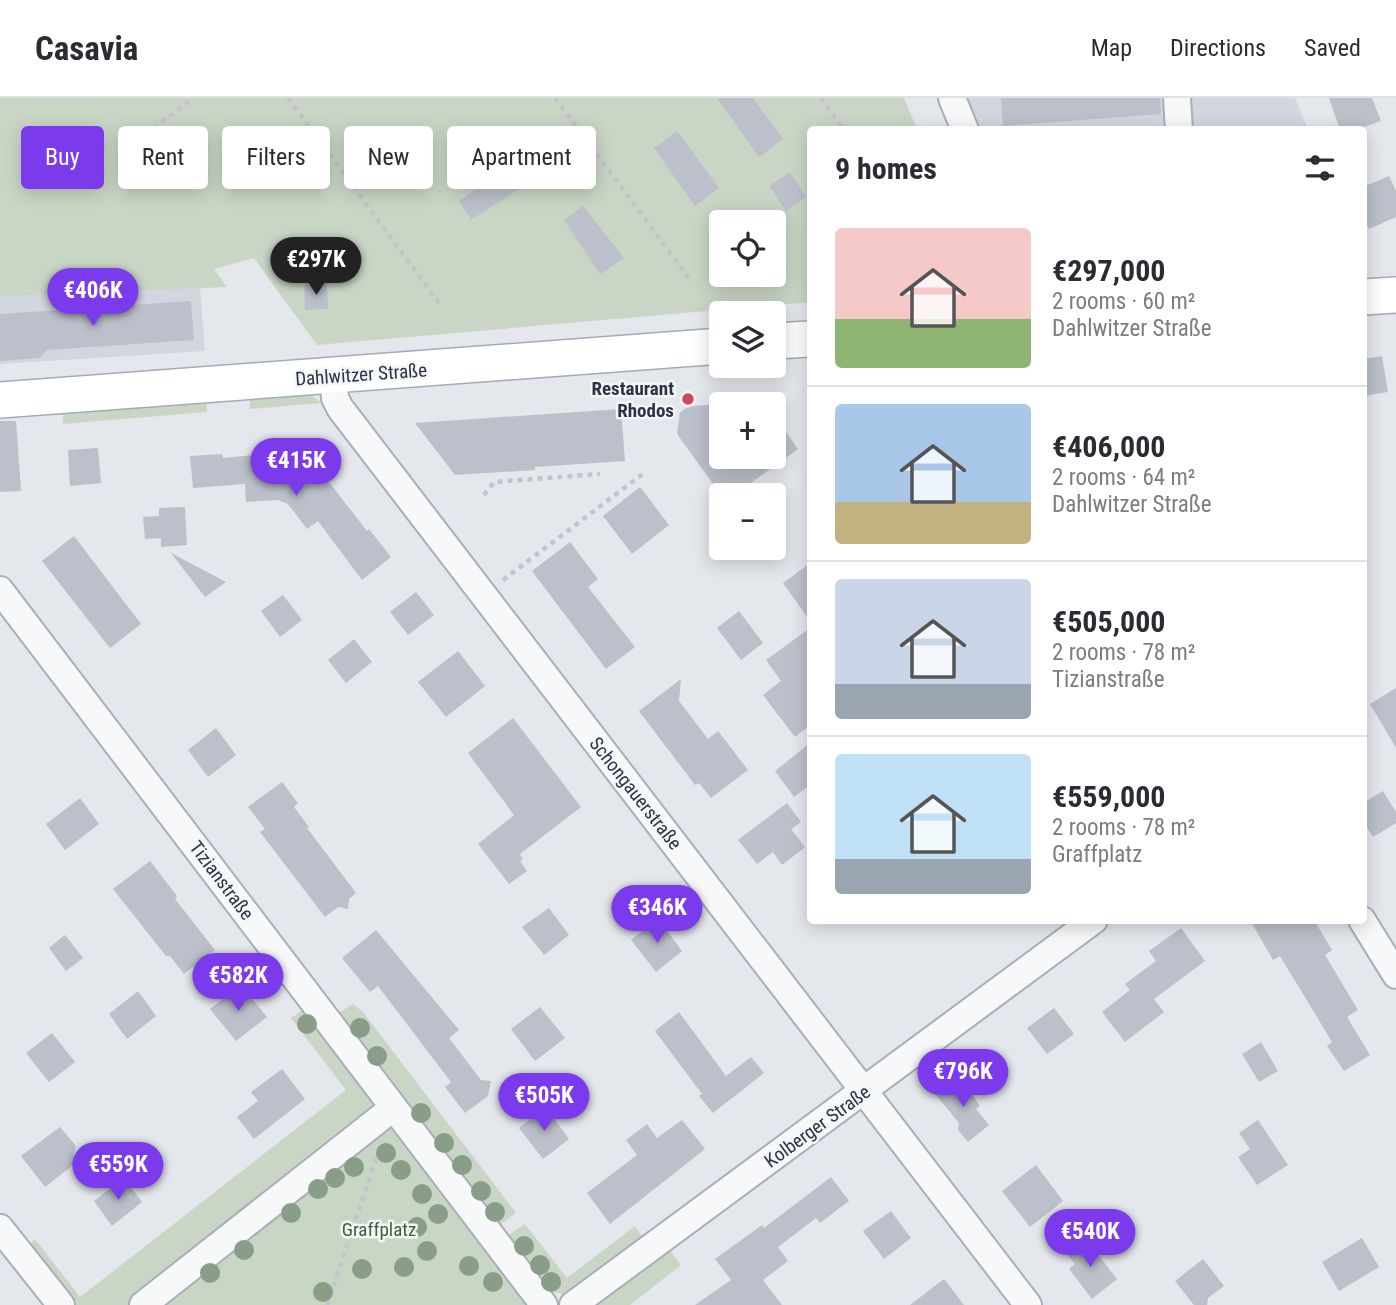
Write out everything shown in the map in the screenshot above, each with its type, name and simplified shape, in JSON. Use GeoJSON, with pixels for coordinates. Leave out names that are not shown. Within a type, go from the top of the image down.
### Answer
{"type":"FeatureCollection","features":[{"type":"Feature","properties":{"kind":"main road"},"geometry":{"type":"LineString","coordinates":[[786,340],[807,339]]}},
{"type":"Feature","properties":{"kind":"main road","name":"Dahlwitzer Straße"},"geometry":{"type":"LineString","coordinates":[[0,400],[709,347]]}},
{"type":"Feature","properties":{"kind":"street"},"geometry":{"type":"LineString","coordinates":[[953,98],[964,126]]}},
{"type":"Feature","properties":{"kind":"street"},"geometry":{"type":"LineString","coordinates":[[1177,98],[1179,126]]}},
{"type":"Feature","properties":{"kind":"street","name":"Schongauerstraße"},"geometry":{"type":"LineString","coordinates":[[333,376],[335,398],[340,408],[1028,1305]]}},
{"type":"Feature","properties":{"kind":"street","name":"Tizianstraße"},"geometry":{"type":"LineString","coordinates":[[0,590],[544,1305]]}},
{"type":"Feature","properties":{"kind":"street","name":"Kolberger Straße"},"geometry":{"type":"LineString","coordinates":[[573,1305],[1089,924]]}},
{"type":"Feature","properties":{"kind":"street"},"geometry":{"type":"LineString","coordinates":[[1364,924],[1396,975]]}},
{"type":"Feature","properties":{"kind":"street"},"geometry":{"type":"LineString","coordinates":[[143,1305],[393,1108]]}},
{"type":"Feature","properties":{"kind":"street"},"geometry":{"type":"LineString","coordinates":[[0,1228],[61,1305]]}},
{"type":"Feature","properties":{"kind":"path"},"geometry":{"type":"LineString","coordinates":[[156,126],[194,98]]}},
{"type":"Feature","properties":{"kind":"path"},"geometry":{"type":"LineString","coordinates":[[288,98],[441,306]]}},
{"type":"Feature","properties":{"kind":"path"},"geometry":{"type":"LineString","coordinates":[[555,98],[690,280]]}},
{"type":"Feature","properties":{"kind":"path"},"geometry":{"type":"LineString","coordinates":[[821,98],[841,126]]}},
{"type":"Feature","properties":{"kind":"path"},"geometry":{"type":"LineString","coordinates":[[484,595],[644,472]]}},
{"type":"Feature","properties":{"kind":"path"},"geometry":{"type":"LineString","coordinates":[[484,495],[494,482],[600,474]]}},
{"type":"Feature","properties":{"kind":"path"},"geometry":{"type":"LineString","coordinates":[[327,1305],[393,1108]]}},
{"type":"Feature","properties":{"kind":"shaded area"},"geometry":{"type":"Polygon","coordinates":[[[968,98],[1295,98],[1307,126],[980,126],[968,98]]]}},
{"type":"Feature","properties":{"kind":"shaded area"},"geometry":{"type":"Polygon","coordinates":[[[200,288],[205,351],[0,364],[0,297],[200,288]]]}},
{"type":"Feature","properties":{"kind":"green space"},"geometry":{"type":"Polygon","coordinates":[[[0,98],[904,98],[916,126],[807,126],[807,302],[786,304],[786,301],[709,301],[709,311],[317,345],[254,258],[214,269],[227,287],[0,297],[0,98]]]}},
{"type":"Feature","properties":{"kind":"green space"},"geometry":{"type":"Polygon","coordinates":[[[306,392],[322,403],[250,409],[250,396],[306,392]]]}},
{"type":"Feature","properties":{"kind":"green space"},"geometry":{"type":"Polygon","coordinates":[[[206,400],[207,412],[63,424],[63,411],[206,400]]]}},
{"type":"Feature","properties":{"kind":"green space"},"geometry":{"type":"Polygon","coordinates":[[[353,1004],[363,1012],[516,1213],[496,1228],[335,1015],[353,1004]]]}},
{"type":"Feature","properties":{"kind":"green space"},"geometry":{"type":"Polygon","coordinates":[[[309,1006],[374,1095],[374,1112],[130,1305],[73,1305],[27,1247],[35,1239],[80,1297],[346,1090],[291,1018],[309,1006]]]}},
{"type":"Feature","properties":{"kind":"green space","name":"Graffplatz"},"geometry":{"type":"Polygon","coordinates":[[[384,1128],[399,1131],[530,1305],[159,1305],[384,1128]]]}},
{"type":"Feature","properties":{"kind":"green space"},"geometry":{"type":"Polygon","coordinates":[[[525,1224],[567,1278],[635,1226],[645,1241],[567,1295],[543,1290],[503,1239],[525,1224]]]}},
{"type":"Feature","properties":{"kind":"green space"},"geometry":{"type":"Polygon","coordinates":[[[665,1244],[681,1265],[630,1305],[585,1305],[665,1244]]]}},
{"type":"Feature","properties":{"kind":"building"},"geometry":{"type":"Polygon","coordinates":[[[717,98],[753,98],[783,139],[759,157],[717,98]]]}},
{"type":"Feature","properties":{"kind":"building"},"geometry":{"type":"Polygon","coordinates":[[[1001,98],[1160,98],[1161,114],[1003,126],[1001,98]]]}},
{"type":"Feature","properties":{"kind":"building"},"geometry":{"type":"Polygon","coordinates":[[[1329,98],[1372,98],[1381,121],[1367,126],[1339,126],[1329,98]]]}},
{"type":"Feature","properties":{"kind":"building"},"geometry":{"type":"Polygon","coordinates":[[[677,131],[719,188],[695,206],[654,148],[677,131]]]}},
{"type":"Feature","properties":{"kind":"building"},"geometry":{"type":"Polygon","coordinates":[[[790,172],[806,197],[786,211],[769,186],[790,172]]]}},
{"type":"Feature","properties":{"kind":"building"},"geometry":{"type":"Polygon","coordinates":[[[1389,176],[1396,191],[1396,217],[1369,229],[1367,225],[1367,185],[1389,176]]]}},
{"type":"Feature","properties":{"kind":"building"},"geometry":{"type":"Polygon","coordinates":[[[476,189],[519,189],[471,220],[459,201],[476,189]]]}},
{"type":"Feature","properties":{"kind":"building"},"geometry":{"type":"Polygon","coordinates":[[[583,206],[624,258],[600,274],[564,220],[583,206]]]}},
{"type":"Feature","properties":{"kind":"building"},"geometry":{"type":"Polygon","coordinates":[[[327,283],[328,309],[305,310],[304,285],[327,283]]]}},
{"type":"Feature","properties":{"kind":"building"},"geometry":{"type":"Polygon","coordinates":[[[191,301],[194,340],[46,350],[40,358],[0,361],[0,314],[191,301]]]}},
{"type":"Feature","properties":{"kind":"building"},"geometry":{"type":"Polygon","coordinates":[[[1382,356],[1388,392],[1367,395],[1367,358],[1382,356]]]}},
{"type":"Feature","properties":{"kind":"building"},"geometry":{"type":"Polygon","coordinates":[[[709,405],[709,469],[770,469],[751,483],[712,483],[677,434],[680,413],[693,406],[709,405]]]}},
{"type":"Feature","properties":{"kind":"building"},"geometry":{"type":"Polygon","coordinates":[[[621,409],[625,461],[535,467],[535,470],[455,475],[415,423],[621,409]]]}},
{"type":"Feature","properties":{"kind":"building"},"geometry":{"type":"Polygon","coordinates":[[[0,421],[16,421],[21,491],[0,492],[0,421]]]}},
{"type":"Feature","properties":{"kind":"building"},"geometry":{"type":"Polygon","coordinates":[[[786,432],[798,449],[786,458],[786,432]]]}},
{"type":"Feature","properties":{"kind":"building"},"geometry":{"type":"Polygon","coordinates":[[[98,448],[101,483],[70,486],[68,450],[98,448]]]}},
{"type":"Feature","properties":{"kind":"building"},"geometry":{"type":"Polygon","coordinates":[[[304,450],[367,531],[369,529],[391,557],[362,580],[318,521],[307,529],[288,504],[278,500],[246,502],[245,484],[193,488],[190,456],[222,454],[223,458],[304,450]]]}},
{"type":"Feature","properties":{"kind":"building"},"geometry":{"type":"Polygon","coordinates":[[[640,487],[669,525],[632,554],[603,516],[640,487]]]}},
{"type":"Feature","properties":{"kind":"building"},"geometry":{"type":"Polygon","coordinates":[[[185,507],[187,545],[161,547],[161,538],[145,539],[143,517],[159,516],[159,508],[185,507]]]}},
{"type":"Feature","properties":{"kind":"building"},"geometry":{"type":"Polygon","coordinates":[[[74,536],[141,624],[110,648],[42,561],[74,536]]]}},
{"type":"Feature","properties":{"kind":"building"},"geometry":{"type":"Polygon","coordinates":[[[570,542],[598,579],[588,587],[635,647],[606,669],[532,571],[570,542]]]}},
{"type":"Feature","properties":{"kind":"building"},"geometry":{"type":"Polygon","coordinates":[[[171,553],[226,582],[205,597],[171,553]]]}},
{"type":"Feature","properties":{"kind":"building"},"geometry":{"type":"Polygon","coordinates":[[[807,565],[807,617],[783,583],[807,565]]]}},
{"type":"Feature","properties":{"kind":"building"},"geometry":{"type":"Polygon","coordinates":[[[416,592],[434,615],[408,635],[390,612],[416,592]]]}},
{"type":"Feature","properties":{"kind":"building"},"geometry":{"type":"Polygon","coordinates":[[[283,595],[302,620],[280,637],[261,611],[283,595]]]}},
{"type":"Feature","properties":{"kind":"building"},"geometry":{"type":"Polygon","coordinates":[[[739,611],[763,643],[741,660],[717,628],[739,611]]]}},
{"type":"Feature","properties":{"kind":"building"},"geometry":{"type":"Polygon","coordinates":[[[807,630],[807,727],[795,737],[763,695],[781,681],[766,660],[807,630]]]}},
{"type":"Feature","properties":{"kind":"building"},"geometry":{"type":"Polygon","coordinates":[[[354,639],[372,662],[346,683],[328,660],[354,639]]]}},
{"type":"Feature","properties":{"kind":"building"},"geometry":{"type":"Polygon","coordinates":[[[458,651],[485,686],[446,717],[418,682],[458,651]]]}},
{"type":"Feature","properties":{"kind":"building"},"geometry":{"type":"Polygon","coordinates":[[[681,679],[679,701],[708,739],[718,731],[748,770],[711,798],[699,783],[695,785],[639,711],[681,679]]]}},
{"type":"Feature","properties":{"kind":"building"},"geometry":{"type":"Polygon","coordinates":[[[1396,688],[1396,748],[1370,704],[1396,688]]]}},
{"type":"Feature","properties":{"kind":"building"},"geometry":{"type":"Polygon","coordinates":[[[513,718],[581,807],[520,854],[523,859],[520,861],[527,871],[509,884],[478,844],[514,815],[468,753],[513,718]]]}},
{"type":"Feature","properties":{"kind":"building"},"geometry":{"type":"Polygon","coordinates":[[[216,728],[236,755],[208,777],[188,750],[216,728]]]}},
{"type":"Feature","properties":{"kind":"building"},"geometry":{"type":"Polygon","coordinates":[[[807,745],[807,787],[794,797],[775,771],[807,745]]]}},
{"type":"Feature","properties":{"kind":"building"},"geometry":{"type":"Polygon","coordinates":[[[282,782],[298,803],[294,807],[309,827],[307,828],[356,893],[349,899],[348,909],[338,907],[325,917],[260,832],[265,829],[248,807],[282,782]]]}},
{"type":"Feature","properties":{"kind":"building"},"geometry":{"type":"Polygon","coordinates":[[[1383,791],[1396,812],[1396,823],[1373,837],[1367,827],[1367,801],[1383,791]]]}},
{"type":"Feature","properties":{"kind":"building"},"geometry":{"type":"Polygon","coordinates":[[[80,798],[99,824],[65,850],[46,824],[80,798]]]}},
{"type":"Feature","properties":{"kind":"building"},"geometry":{"type":"Polygon","coordinates":[[[787,803],[801,822],[791,829],[805,847],[782,865],[773,852],[757,864],[738,840],[787,803]]]}},
{"type":"Feature","properties":{"kind":"building"},"geometry":{"type":"Polygon","coordinates":[[[150,861],[177,896],[175,899],[215,950],[184,974],[170,956],[166,956],[113,889],[150,861]]]}},
{"type":"Feature","properties":{"kind":"building"},"geometry":{"type":"Polygon","coordinates":[[[549,908],[569,935],[544,955],[522,927],[549,908]]]}},
{"type":"Feature","properties":{"kind":"building"},"geometry":{"type":"Polygon","coordinates":[[[658,919],[682,951],[656,972],[631,940],[658,919]]]}},
{"type":"Feature","properties":{"kind":"building"},"geometry":{"type":"Polygon","coordinates":[[[1252,924],[1316,924],[1332,950],[1325,955],[1358,1010],[1347,1017],[1370,1055],[1344,1071],[1327,1046],[1332,1042],[1280,956],[1273,960],[1252,924]]]}},
{"type":"Feature","properties":{"kind":"building"},"geometry":{"type":"Polygon","coordinates":[[[1181,928],[1205,961],[1154,999],[1164,1012],[1125,1042],[1102,1012],[1130,990],[1125,984],[1156,961],[1149,951],[1181,928]]]}},
{"type":"Feature","properties":{"kind":"building"},"geometry":{"type":"Polygon","coordinates":[[[376,930],[459,1030],[449,1038],[481,1080],[491,1081],[488,1096],[465,1113],[445,1087],[451,1082],[378,986],[370,992],[342,958],[376,930]]]}},
{"type":"Feature","properties":{"kind":"building"},"geometry":{"type":"Polygon","coordinates":[[[65,935],[83,958],[66,971],[49,948],[65,935]]]}},
{"type":"Feature","properties":{"kind":"building"},"geometry":{"type":"Polygon","coordinates":[[[241,985],[267,1017],[236,1041],[210,1009],[241,985]]]}},
{"type":"Feature","properties":{"kind":"building"},"geometry":{"type":"Polygon","coordinates":[[[138,991],[156,1016],[127,1039],[109,1014],[138,991]]]}},
{"type":"Feature","properties":{"kind":"building"},"geometry":{"type":"Polygon","coordinates":[[[540,1007],[565,1038],[535,1061],[511,1029],[540,1007]]]}},
{"type":"Feature","properties":{"kind":"building"},"geometry":{"type":"Polygon","coordinates":[[[1054,1008],[1074,1034],[1047,1054],[1027,1028],[1054,1008]]]}},
{"type":"Feature","properties":{"kind":"building"},"geometry":{"type":"Polygon","coordinates":[[[679,1012],[726,1076],[751,1057],[764,1073],[713,1113],[655,1031],[679,1012]]]}},
{"type":"Feature","properties":{"kind":"building"},"geometry":{"type":"Polygon","coordinates":[[[52,1033],[75,1062],[49,1082],[26,1053],[52,1033]]]}},
{"type":"Feature","properties":{"kind":"building"},"geometry":{"type":"Polygon","coordinates":[[[1261,1042],[1278,1071],[1259,1082],[1242,1054],[1261,1042]]]}},
{"type":"Feature","properties":{"kind":"building"},"geometry":{"type":"Polygon","coordinates":[[[282,1069],[305,1099],[254,1139],[237,1117],[258,1101],[251,1092],[282,1069]]]}},
{"type":"Feature","properties":{"kind":"building"},"geometry":{"type":"Polygon","coordinates":[[[960,1077],[980,1106],[976,1109],[989,1125],[968,1142],[958,1130],[959,1123],[936,1095],[960,1077]]]}},
{"type":"Feature","properties":{"kind":"building"},"geometry":{"type":"Polygon","coordinates":[[[546,1108],[569,1139],[543,1159],[519,1128],[546,1108]]]}},
{"type":"Feature","properties":{"kind":"building"},"geometry":{"type":"Polygon","coordinates":[[[682,1120],[705,1149],[610,1224],[587,1193],[637,1155],[626,1140],[647,1124],[657,1138],[682,1120]]]}},
{"type":"Feature","properties":{"kind":"building"},"geometry":{"type":"Polygon","coordinates":[[[1258,1120],[1288,1165],[1257,1185],[1238,1157],[1250,1149],[1239,1133],[1258,1120]]]}},
{"type":"Feature","properties":{"kind":"building"},"geometry":{"type":"Polygon","coordinates":[[[60,1127],[76,1146],[73,1157],[77,1162],[45,1187],[21,1156],[60,1127]]]}},
{"type":"Feature","properties":{"kind":"building"},"geometry":{"type":"Polygon","coordinates":[[[1036,1165],[1063,1201],[1030,1227],[1002,1191],[1036,1165]]]}},
{"type":"Feature","properties":{"kind":"building"},"geometry":{"type":"Polygon","coordinates":[[[831,1177],[849,1201],[820,1223],[816,1218],[778,1247],[788,1261],[763,1280],[782,1305],[695,1305],[731,1280],[715,1259],[762,1225],[764,1228],[831,1177]]]}},
{"type":"Feature","properties":{"kind":"building"},"geometry":{"type":"Polygon","coordinates":[[[124,1178],[142,1202],[112,1226],[94,1201],[124,1178]]]}},
{"type":"Feature","properties":{"kind":"building"},"geometry":{"type":"Polygon","coordinates":[[[891,1211],[911,1238],[884,1259],[863,1231],[891,1211]]]}},
{"type":"Feature","properties":{"kind":"building"},"geometry":{"type":"Polygon","coordinates":[[[1362,1238],[1379,1267],[1339,1291],[1322,1262],[1362,1238]]]}},
{"type":"Feature","properties":{"kind":"building"},"geometry":{"type":"Polygon","coordinates":[[[1086,1239],[1117,1279],[1092,1299],[1069,1269],[1075,1264],[1067,1254],[1086,1239]]]}},
{"type":"Feature","properties":{"kind":"building"},"geometry":{"type":"Polygon","coordinates":[[[1203,1259],[1224,1286],[1208,1298],[1207,1305],[1194,1305],[1175,1281],[1203,1259]]]}},
{"type":"Feature","properties":{"kind":"building"},"geometry":{"type":"Polygon","coordinates":[[[944,1279],[964,1305],[910,1305],[944,1279]]]}},
{"type":"Feature","properties":{"kind":"place","name":"Restaurant Rhodos"},"geometry":{"type":"Point","coordinates":[688,399]}}]}
